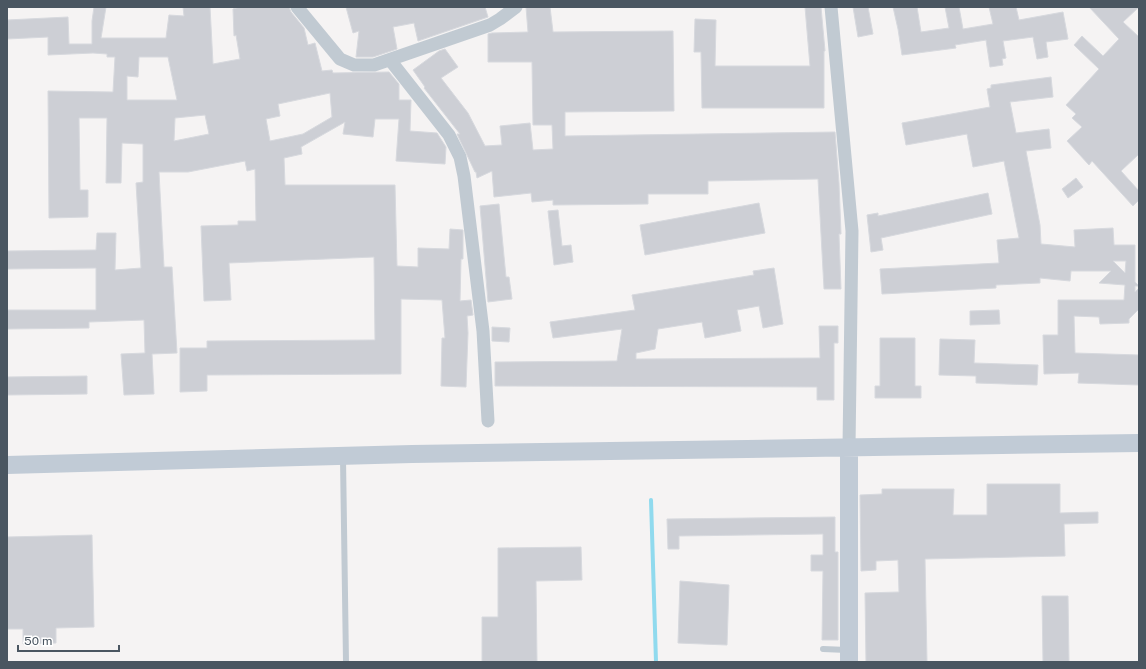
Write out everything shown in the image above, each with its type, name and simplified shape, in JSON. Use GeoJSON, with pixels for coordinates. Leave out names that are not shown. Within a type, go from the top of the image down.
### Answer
{"type":"FeatureCollection","features":[{"type":"Feature","properties":{"kind":"main road"},"geometry":{"type":"LineString","coordinates":[[7,464],[343,456],[1139,443]]}},
{"type":"Feature","properties":{"kind":"main road"},"geometry":{"type":"LineString","coordinates":[[848,447],[849,656]]}},
{"type":"Feature","properties":{"kind":"street"},"geometry":{"type":"LineString","coordinates":[[297,7],[340,59],[354,65],[374,65],[390,60],[490,24],[500,19],[516,7]]}},
{"type":"Feature","properties":{"kind":"street"},"geometry":{"type":"LineString","coordinates":[[830,7],[852,231],[848,447]]}},
{"type":"Feature","properties":{"kind":"street"},"geometry":{"type":"LineString","coordinates":[[390,60],[449,135],[460,157],[464,176],[483,331],[488,421]]}},
{"type":"Feature","properties":{"kind":"lane"},"geometry":{"type":"LineString","coordinates":[[343,456],[346,662]]}},
{"type":"Feature","properties":{"kind":"lane"},"geometry":{"type":"LineString","coordinates":[[823,650],[849,656]]}},
{"type":"Feature","properties":{"kind":"building"},"geometry":{"type":"Polygon","coordinates":[[[94,7],[106,7],[101,38],[166,38],[169,15],[184,16],[183,7],[210,7],[213,64],[240,59],[236,35],[234,36],[233,9],[240,7],[289,7],[291,12],[304,28],[308,45],[315,43],[322,71],[332,70],[333,73],[389,72],[399,84],[399,100],[411,100],[410,131],[437,133],[446,147],[445,164],[396,161],[399,119],[375,119],[373,137],[343,134],[345,122],[301,147],[302,154],[284,158],[285,185],[395,185],[397,266],[418,267],[418,248],[449,249],[450,229],[463,230],[463,259],[461,259],[460,301],[471,300],[473,315],[467,316],[468,333],[466,387],[441,386],[442,338],[445,338],[442,300],[401,299],[401,374],[207,375],[207,391],[180,392],[180,348],[207,348],[207,341],[375,340],[374,257],[229,263],[231,300],[204,301],[201,226],[238,225],[238,221],[256,221],[255,169],[247,171],[245,161],[188,172],[159,172],[164,267],[172,267],[177,353],[152,354],[154,394],[124,395],[121,354],[145,353],[144,320],[89,322],[89,328],[7,329],[7,310],[96,310],[96,268],[7,269],[7,251],[96,250],[97,233],[116,233],[115,270],[141,268],[136,183],[143,182],[143,144],[122,143],[121,183],[106,183],[107,118],[79,118],[80,190],[88,190],[88,217],[49,218],[48,91],[113,92],[115,57],[107,57],[107,54],[93,53],[48,55],[48,37],[7,39],[7,20],[68,17],[69,44],[92,44],[92,21],[94,7]],[[139,57],[138,77],[127,76],[127,100],[177,100],[168,57],[139,57]],[[330,93],[278,104],[280,116],[266,119],[270,141],[303,134],[332,117],[330,93]],[[205,115],[175,118],[174,141],[209,134],[205,115]]]}},
{"type":"Feature","properties":{"kind":"building"},"geometry":{"type":"Polygon","coordinates":[[[346,7],[485,7],[488,17],[418,41],[414,23],[393,27],[397,49],[373,57],[356,57],[359,31],[353,33],[346,7]]]}},
{"type":"Feature","properties":{"kind":"building"},"geometry":{"type":"Polygon","coordinates":[[[526,7],[550,7],[553,32],[673,31],[674,111],[565,112],[565,136],[835,132],[841,234],[839,234],[841,289],[824,289],[818,179],[708,181],[708,194],[648,194],[648,204],[553,205],[553,200],[532,202],[531,193],[494,197],[492,171],[477,178],[476,172],[457,134],[460,134],[424,88],[425,87],[413,70],[439,51],[445,49],[458,67],[441,78],[468,113],[485,146],[502,145],[500,126],[530,123],[533,150],[553,149],[552,125],[533,125],[532,62],[488,62],[488,34],[528,32],[526,7]]]}},
{"type":"Feature","properties":{"kind":"building"},"geometry":{"type":"Polygon","coordinates":[[[805,7],[821,7],[825,51],[824,108],[702,108],[701,52],[694,52],[695,19],[716,20],[715,66],[810,66],[805,7]]]}},
{"type":"Feature","properties":{"kind":"building"},"geometry":{"type":"Polygon","coordinates":[[[853,7],[868,7],[873,34],[858,37],[853,7]]]}},
{"type":"Feature","properties":{"kind":"building"},"geometry":{"type":"Polygon","coordinates":[[[893,7],[917,7],[921,32],[949,28],[945,7],[959,7],[963,29],[993,24],[989,7],[1016,7],[1019,20],[1063,12],[1068,39],[1046,42],[1048,57],[1037,59],[1033,37],[1003,41],[1006,58],[1002,59],[1003,65],[990,67],[986,40],[955,45],[956,48],[902,55],[893,7]]]}},
{"type":"Feature","properties":{"kind":"building"},"geometry":{"type":"Polygon","coordinates":[[[1089,7],[1139,7],[1123,22],[1139,37],[1139,154],[1121,171],[1139,191],[1139,200],[1133,206],[1092,161],[1089,165],[1067,141],[1082,127],[1072,118],[1076,114],[1066,105],[1099,69],[1074,45],[1082,36],[1103,56],[1119,39],[1089,7]]]}},
{"type":"Feature","properties":{"kind":"building"},"geometry":{"type":"Polygon","coordinates":[[[1051,77],[1053,97],[1010,102],[1016,133],[1049,129],[1051,148],[1026,151],[1040,225],[1041,244],[1075,247],[1074,230],[1113,228],[1114,245],[1135,245],[1135,282],[1139,286],[1135,286],[1135,292],[1139,288],[1139,309],[1129,319],[1129,323],[1100,324],[1099,317],[1074,316],[1075,353],[1139,355],[1139,385],[1078,383],[1079,373],[1044,374],[1043,335],[1058,335],[1058,300],[1124,300],[1125,285],[1099,283],[1111,271],[1071,271],[1070,281],[1040,278],[1040,283],[996,285],[996,288],[882,294],[880,269],[999,263],[997,240],[1019,238],[1004,161],[973,167],[967,134],[906,145],[902,123],[990,107],[987,89],[991,88],[991,85],[1051,77]],[[1113,261],[1125,273],[1126,261],[1113,261]]]}},
{"type":"Feature","properties":{"kind":"building"},"geometry":{"type":"Polygon","coordinates":[[[1076,178],[1083,187],[1068,198],[1062,189],[1076,178]]]}},
{"type":"Feature","properties":{"kind":"building"},"geometry":{"type":"Polygon","coordinates":[[[988,193],[992,214],[881,238],[883,250],[871,252],[867,215],[878,213],[878,216],[988,193]]]}},
{"type":"Feature","properties":{"kind":"building"},"geometry":{"type":"Polygon","coordinates":[[[759,203],[765,233],[645,255],[640,225],[759,203]]]}},
{"type":"Feature","properties":{"kind":"building"},"geometry":{"type":"Polygon","coordinates":[[[499,204],[506,277],[509,277],[512,299],[488,302],[480,206],[499,204]]]}},
{"type":"Feature","properties":{"kind":"building"},"geometry":{"type":"Polygon","coordinates":[[[558,210],[562,246],[571,245],[573,262],[554,265],[548,211],[558,210]]]}},
{"type":"Feature","properties":{"kind":"building"},"geometry":{"type":"Polygon","coordinates":[[[774,268],[783,324],[763,328],[759,306],[737,310],[741,331],[705,338],[702,322],[658,329],[655,349],[636,353],[636,359],[820,358],[819,326],[838,326],[838,343],[834,343],[834,400],[817,400],[817,387],[495,386],[495,362],[617,361],[622,329],[553,338],[550,322],[635,310],[632,295],[754,275],[753,271],[774,268]]]}},
{"type":"Feature","properties":{"kind":"building"},"geometry":{"type":"Polygon","coordinates":[[[999,310],[1000,324],[970,325],[970,311],[999,310]]]}},
{"type":"Feature","properties":{"kind":"building"},"geometry":{"type":"Polygon","coordinates":[[[492,327],[510,328],[509,342],[492,341],[492,327]]]}},
{"type":"Feature","properties":{"kind":"building"},"geometry":{"type":"Polygon","coordinates":[[[880,338],[915,338],[915,386],[921,386],[921,398],[875,398],[875,386],[880,386],[880,338]]]}},
{"type":"Feature","properties":{"kind":"building"},"geometry":{"type":"Polygon","coordinates":[[[940,339],[975,340],[974,363],[1038,365],[1037,385],[976,383],[976,376],[939,375],[940,339]]]}},
{"type":"Feature","properties":{"kind":"building"},"geometry":{"type":"Polygon","coordinates":[[[87,376],[87,394],[7,395],[7,377],[87,376]]]}},
{"type":"Feature","properties":{"kind":"building"},"geometry":{"type":"Polygon","coordinates":[[[987,484],[1060,484],[1060,513],[1098,512],[1098,523],[1064,524],[1065,556],[925,559],[927,662],[866,662],[865,593],[899,592],[898,560],[876,561],[876,570],[861,571],[860,495],[882,494],[882,489],[954,489],[953,515],[987,515],[987,484]]]}},
{"type":"Feature","properties":{"kind":"building"},"geometry":{"type":"Polygon","coordinates":[[[835,517],[835,552],[838,552],[838,640],[822,640],[823,571],[811,571],[811,555],[823,555],[823,534],[679,536],[679,549],[668,549],[667,519],[835,517]]]}},
{"type":"Feature","properties":{"kind":"building"},"geometry":{"type":"Polygon","coordinates":[[[92,535],[94,627],[56,628],[56,643],[23,644],[23,629],[7,629],[7,537],[92,535]]]}},
{"type":"Feature","properties":{"kind":"building"},"geometry":{"type":"Polygon","coordinates":[[[581,547],[582,580],[536,581],[537,662],[482,662],[482,617],[498,617],[498,548],[581,547]]]}},
{"type":"Feature","properties":{"kind":"building"},"geometry":{"type":"Polygon","coordinates":[[[680,581],[729,585],[727,645],[678,643],[680,581]]]}},
{"type":"Feature","properties":{"kind":"building"},"geometry":{"type":"Polygon","coordinates":[[[1042,596],[1068,596],[1069,662],[1043,662],[1042,596]]]}},
{"type":"Feature","properties":{"kind":"waterway"},"geometry":{"type":"LineString","coordinates":[[651,500],[656,662]]}}]}
